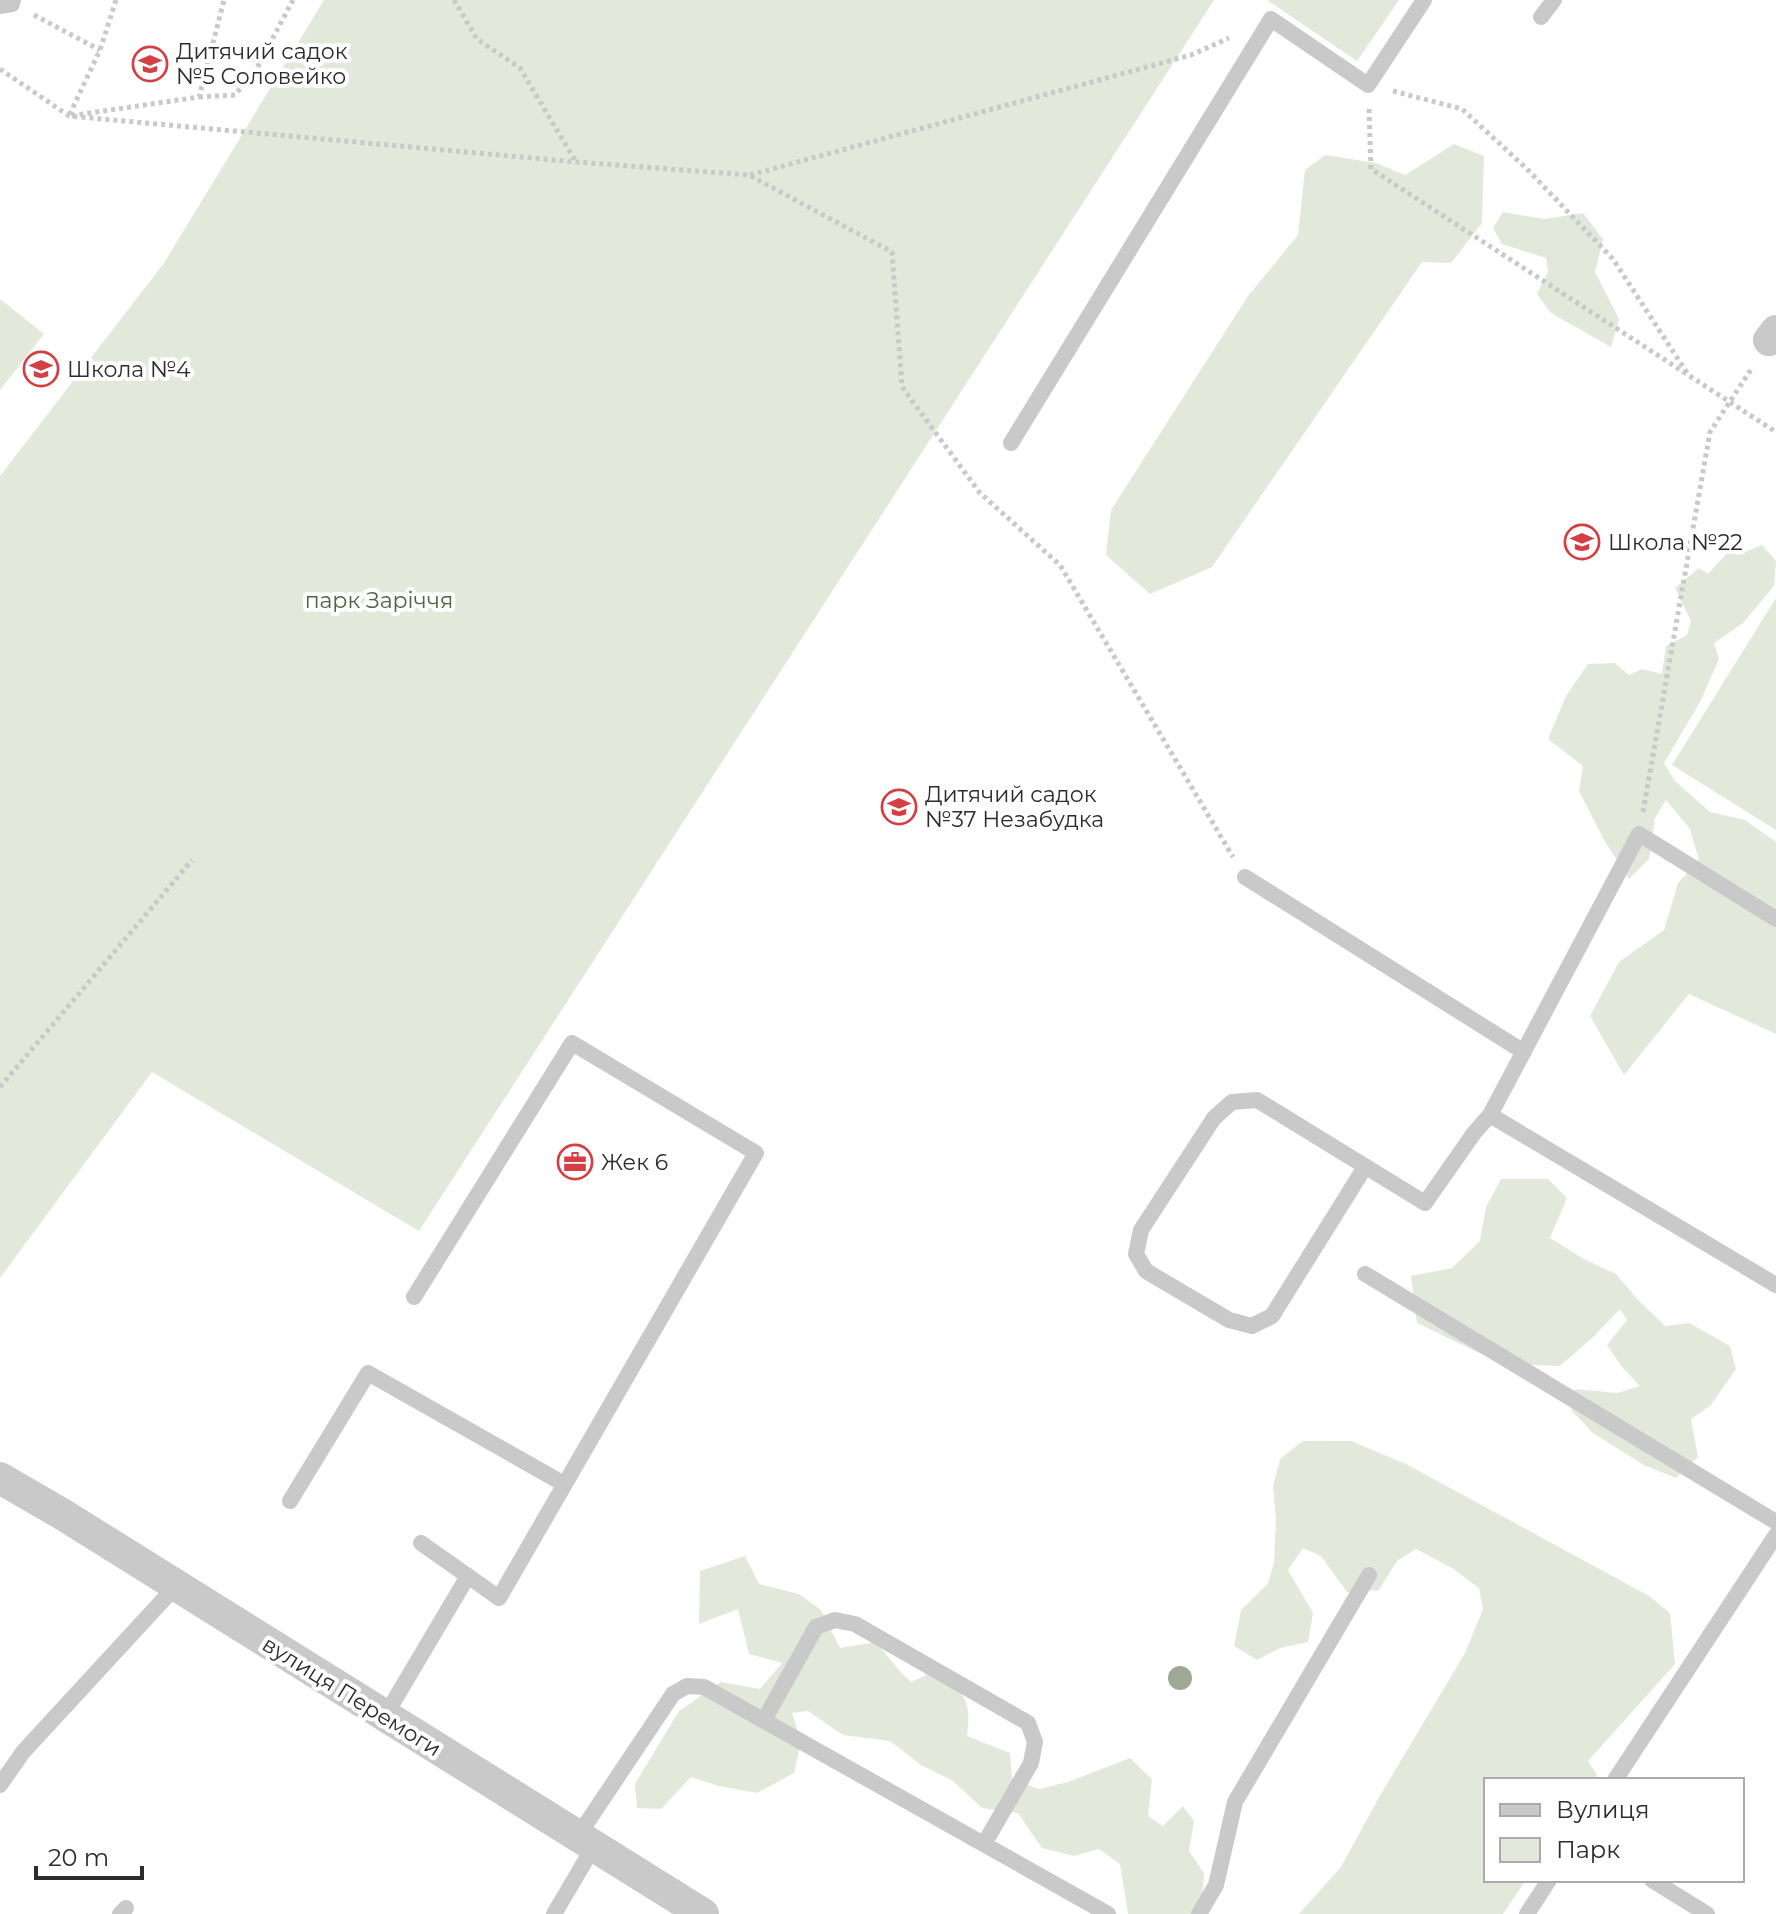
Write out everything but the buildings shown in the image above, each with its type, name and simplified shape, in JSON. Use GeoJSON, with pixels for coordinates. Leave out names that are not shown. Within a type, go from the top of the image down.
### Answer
{"type":"FeatureCollection","features":[{"type":"Feature","properties":{"kind":"street","name":"вулиця Перемоги"},"geometry":{"type":"LineString","coordinates":[[0,1478],[703,1914]]}},
{"type":"Feature","properties":{"kind":"lane"},"geometry":{"type":"LineString","coordinates":[[1011,443],[1271,19],[1368,85],[1424,0]]}},
{"type":"Feature","properties":{"kind":"lane"},"geometry":{"type":"LineString","coordinates":[[1541,17],[1554,0]]}},
{"type":"Feature","properties":{"kind":"lane"},"geometry":{"type":"LineString","coordinates":[[1365,1167],[1272,1316],[1252,1326],[1229,1320],[1146,1271],[1136,1254],[1141,1230],[1214,1118],[1232,1102],[1257,1100],[1425,1203],[1490,1115],[1639,834],[1776,919]]}},
{"type":"Feature","properties":{"kind":"lane"},"geometry":{"type":"LineString","coordinates":[[1245,877],[1524,1052]]}},
{"type":"Feature","properties":{"kind":"lane"},"geometry":{"type":"LineString","coordinates":[[414,1297],[572,1043],[756,1153],[499,1598],[421,1543]]}},
{"type":"Feature","properties":{"kind":"lane"},"geometry":{"type":"LineString","coordinates":[[1490,1115],[1776,1285]]}},
{"type":"Feature","properties":{"kind":"lane"},"geometry":{"type":"LineString","coordinates":[[1365,1274],[1776,1522]]}},
{"type":"Feature","properties":{"kind":"lane"},"geometry":{"type":"LineString","coordinates":[[290,1501],[368,1373],[564,1484]]}},
{"type":"Feature","properties":{"kind":"lane"},"geometry":{"type":"LineString","coordinates":[[1616,1778],[1776,1535]]}},
{"type":"Feature","properties":{"kind":"lane"},"geometry":{"type":"LineString","coordinates":[[1199,1914],[1216,1885],[1235,1802],[1369,1575]]}},
{"type":"Feature","properties":{"kind":"lane"},"geometry":{"type":"LineString","coordinates":[[385,1716],[468,1576]]}},
{"type":"Feature","properties":{"kind":"lane"},"geometry":{"type":"LineString","coordinates":[[0,1785],[23,1752],[176,1586]]}},
{"type":"Feature","properties":{"kind":"lane"},"geometry":{"type":"LineString","coordinates":[[764,1720],[816,1627],[835,1620],[855,1624],[1028,1723],[1035,1742],[1031,1763],[984,1844]]}},
{"type":"Feature","properties":{"kind":"lane"},"geometry":{"type":"LineString","coordinates":[[554,1914],[586,1841],[673,1694],[687,1686],[704,1687],[1108,1914]]}},
{"type":"Feature","properties":{"kind":"lane"},"geometry":{"type":"LineString","coordinates":[[0,1763],[23,1752]]}},
{"type":"Feature","properties":{"kind":"lane"},"geometry":{"type":"LineString","coordinates":[[1527,1914],[1548,1882]]}},
{"type":"Feature","properties":{"kind":"lane"},"geometry":{"type":"LineString","coordinates":[[1655,1882],[1707,1914]]}},
{"type":"Feature","properties":{"kind":"path"},"geometry":{"type":"LineString","coordinates":[[69,116],[100,50],[116,0]]}},
{"type":"Feature","properties":{"kind":"path"},"geometry":{"type":"LineString","coordinates":[[199,97],[224,0]]}},
{"type":"Feature","properties":{"kind":"path"},"geometry":{"type":"LineString","coordinates":[[69,116],[199,97],[235,95],[257,68],[293,0]]}},
{"type":"Feature","properties":{"kind":"path"},"geometry":{"type":"LineString","coordinates":[[454,0],[477,39],[520,68],[576,162]]}},
{"type":"Feature","properties":{"kind":"path"},"geometry":{"type":"LineString","coordinates":[[9,3],[100,50]]}},
{"type":"Feature","properties":{"kind":"path"},"geometry":{"type":"LineString","coordinates":[[0,69],[69,116],[749,175],[1191,55]]}},
{"type":"Feature","properties":{"kind":"path"},"geometry":{"type":"LineString","coordinates":[[1689,376],[1613,259],[1527,169],[1462,109],[1368,85],[1371,169],[1729,403],[1776,432]]}},
{"type":"Feature","properties":{"kind":"path"},"geometry":{"type":"LineString","coordinates":[[749,175],[892,252],[902,387],[980,493],[1060,565],[1245,877]]}},
{"type":"Feature","properties":{"kind":"path"},"geometry":{"type":"LineString","coordinates":[[1639,834],[1710,432],[1773,336]]}},
{"type":"Feature","properties":{"kind":"path"},"geometry":{"type":"LineString","coordinates":[[0,1087],[192,860]]}},
{"type":"Feature","properties":{"kind":"green space","name":"парк Заріччя"},"geometry":{"type":"Polygon","coordinates":[[[324,0],[1214,0],[419,1231],[152,1072],[0,1278],[0,476],[164,263],[324,0]]]}},
{"type":"Feature","properties":{"kind":"green space"},"geometry":{"type":"Polygon","coordinates":[[[1267,0],[1399,0],[1357,61],[1267,0]]]}},
{"type":"Feature","properties":{"kind":"green space"},"geometry":{"type":"Polygon","coordinates":[[[1454,144],[1484,156],[1482,223],[1451,263],[1422,262],[1212,567],[1150,594],[1106,555],[1111,510],[1248,296],[1298,235],[1305,170],[1325,155],[1376,163],[1405,175],[1454,144]]]}},
{"type":"Feature","properties":{"kind":"green space"},"geometry":{"type":"Polygon","coordinates":[[[1503,212],[1544,219],[1583,213],[1603,239],[1595,272],[1619,319],[1611,347],[1551,313],[1537,294],[1548,272],[1546,258],[1502,244],[1493,228],[1503,212]]]}},
{"type":"Feature","properties":{"kind":"green space"},"geometry":{"type":"Polygon","coordinates":[[[0,299],[44,334],[0,390],[0,299]]]}},
{"type":"Feature","properties":{"kind":"green space"},"geometry":{"type":"Polygon","coordinates":[[[1762,545],[1776,561],[1774,586],[1743,623],[1714,643],[1719,659],[1700,702],[1664,763],[1675,781],[1710,812],[1745,820],[1776,842],[1776,1034],[1689,994],[1624,1075],[1590,1016],[1619,962],[1664,930],[1678,883],[1699,860],[1690,829],[1666,800],[1655,818],[1649,859],[1629,879],[1604,840],[1579,791],[1583,766],[1548,739],[1566,696],[1588,664],[1615,663],[1629,675],[1642,669],[1662,674],[1666,646],[1687,635],[1691,621],[1675,588],[1699,568],[1708,574],[1729,551],[1738,555],[1762,545]]]}},
{"type":"Feature","properties":{"kind":"green space"},"geometry":{"type":"Polygon","coordinates":[[[1776,598],[1776,830],[1672,765],[1776,598]]]}},
{"type":"Feature","properties":{"kind":"green space"},"geometry":{"type":"Polygon","coordinates":[[[1501,1179],[1548,1179],[1567,1198],[1550,1238],[1616,1274],[1665,1326],[1689,1323],[1730,1346],[1736,1369],[1711,1405],[1691,1419],[1698,1457],[1676,1478],[1644,1465],[1593,1433],[1571,1410],[1575,1389],[1617,1393],[1640,1386],[1607,1345],[1627,1320],[1620,1309],[1560,1366],[1502,1364],[1417,1323],[1411,1276],[1452,1268],[1480,1241],[1486,1207],[1501,1179]]]}},
{"type":"Feature","properties":{"kind":"green space"},"geometry":{"type":"Polygon","coordinates":[[[1303,1441],[1351,1441],[1406,1464],[1649,1596],[1670,1613],[1675,1664],[1588,1761],[1597,1775],[1595,1778],[1484,1778],[1484,1882],[1525,1882],[1503,1914],[1299,1914],[1341,1867],[1465,1653],[1483,1609],[1479,1588],[1452,1568],[1416,1549],[1397,1561],[1379,1590],[1347,1592],[1321,1556],[1303,1548],[1288,1570],[1313,1613],[1308,1642],[1280,1648],[1257,1660],[1234,1646],[1241,1610],[1268,1583],[1274,1563],[1276,1520],[1273,1486],[1280,1459],[1303,1441]]]}},
{"type":"Feature","properties":{"kind":"green space"},"geometry":{"type":"Polygon","coordinates":[[[745,1556],[759,1584],[799,1594],[821,1610],[840,1648],[876,1642],[911,1682],[931,1673],[951,1685],[967,1703],[967,1736],[1010,1753],[1012,1779],[1039,1789],[1068,1782],[1130,1758],[1152,1779],[1148,1816],[1163,1826],[1183,1806],[1194,1821],[1189,1851],[1204,1873],[1201,1914],[1128,1914],[1120,1864],[1099,1849],[1074,1856],[1042,1848],[1018,1813],[982,1808],[953,1781],[921,1765],[890,1741],[843,1735],[808,1711],[792,1713],[801,1741],[794,1773],[757,1793],[691,1777],[661,1809],[637,1808],[635,1784],[679,1711],[721,1682],[760,1689],[782,1663],[749,1654],[738,1609],[699,1624],[700,1571],[745,1556]]]}},
{"type":"Feature","properties":{"kind":"place","name":"Дитячий садок №5 Соловейко"},"geometry":{"type":"Point","coordinates":[150,64]}},
{"type":"Feature","properties":{"kind":"place","name":"Школа №4"},"geometry":{"type":"Point","coordinates":[41,369]}},
{"type":"Feature","properties":{"kind":"place","name":"Школа №22"},"geometry":{"type":"Point","coordinates":[1582,542]}},
{"type":"Feature","properties":{"kind":"place","name":"Дитячий садок №37 Незабудка"},"geometry":{"type":"Point","coordinates":[899,807]}},
{"type":"Feature","properties":{"kind":"place","name":"Жек 6"},"geometry":{"type":"Point","coordinates":[575,1162]}}]}
